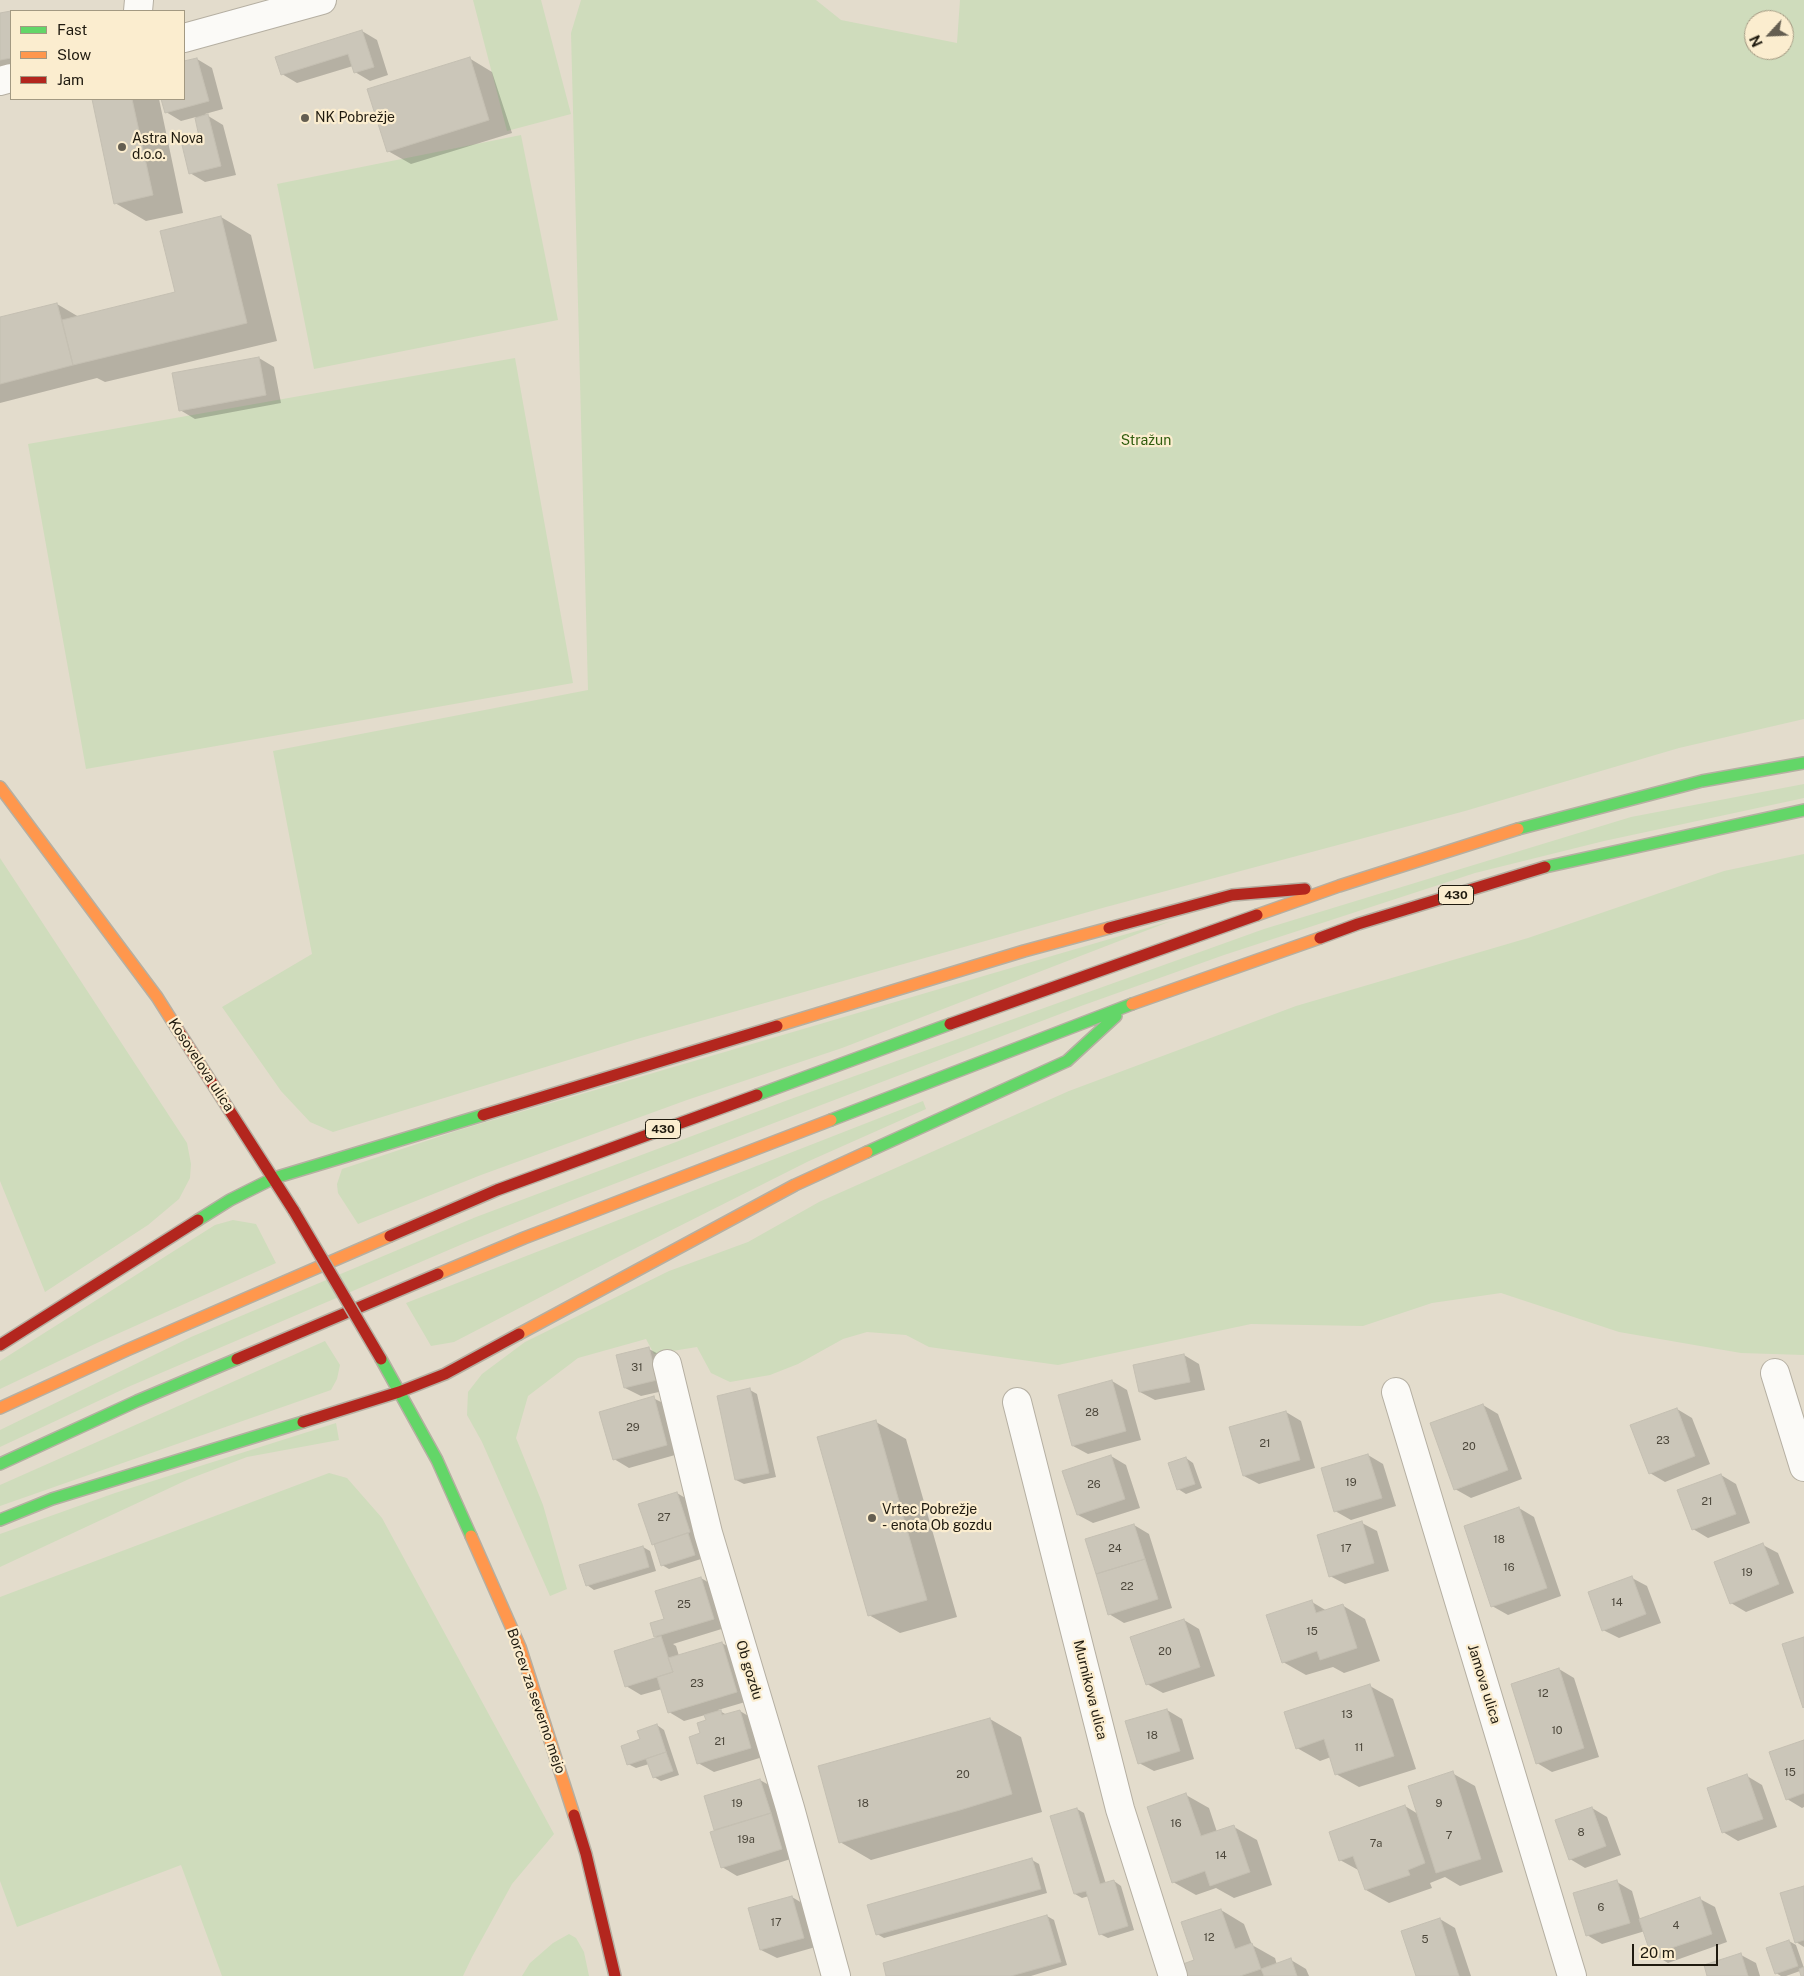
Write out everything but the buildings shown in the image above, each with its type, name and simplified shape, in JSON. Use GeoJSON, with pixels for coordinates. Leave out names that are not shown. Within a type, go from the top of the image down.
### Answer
{"type":"FeatureCollection","features":[{"type":"Feature","properties":{"kind":"main road","name":"430"},"geometry":{"type":"LineString","coordinates":[[0,1408],[126,1350],[497,1190],[1029,996],[1339,886],[1532,824],[1702,781],[1804,764]]}},
{"type":"Feature","properties":{"kind":"main road","name":"Kosovelova ulica"},"geometry":{"type":"LineString","coordinates":[[0,787],[157,997],[274,1178],[381,1359]]}},
{"type":"Feature","properties":{"kind":"main road","name":"430"},"geometry":{"type":"LineString","coordinates":[[0,1464],[137,1401],[524,1238],[1128,1005],[1358,924],[1548,866],[1804,810]]}},
{"type":"Feature","properties":{"kind":"main road"},"geometry":{"type":"LineString","coordinates":[[0,1345],[230,1200],[274,1178],[1033,948],[1232,895],[1339,886]]}},
{"type":"Feature","properties":{"kind":"main road"},"geometry":{"type":"LineString","coordinates":[[0,1520],[52,1499],[399,1392],[445,1374],[795,1185],[1067,1061],[1128,1005]]}},
{"type":"Feature","properties":{"kind":"main road","name":"Borcev za severno mejo"},"geometry":{"type":"LineString","coordinates":[[381,1359],[437,1460],[520,1647],[586,1854],[615,1976]]}},
{"type":"Feature","properties":{"kind":"street"},"geometry":{"type":"LineString","coordinates":[[185,38],[322,0]]}},
{"type":"Feature","properties":{"kind":"street","name":"Ob gozdu"},"geometry":{"type":"LineString","coordinates":[[667,1364],[708,1532],[790,1808],[836,1976]]}},
{"type":"Feature","properties":{"kind":"street"},"geometry":{"type":"LineString","coordinates":[[1775,1373],[1804,1466]]}},
{"type":"Feature","properties":{"kind":"street","name":"Jamova ulica"},"geometry":{"type":"LineString","coordinates":[[1396,1392],[1572,1976]]}},
{"type":"Feature","properties":{"kind":"street","name":"Murnikova ulica"},"geometry":{"type":"LineString","coordinates":[[1016,1402],[1120,1809],[1172,1976]]}},
{"type":"Feature","properties":{"kind":"green space"},"geometry":{"type":"Polygon","coordinates":[[[473,0],[541,0],[571,114],[507,131],[473,0]]]}},
{"type":"Feature","properties":{"kind":"green space","name":"Stražun"},"geometry":{"type":"Polygon","coordinates":[[[581,0],[816,0],[841,20],[957,43],[960,0],[1804,0],[1804,719],[1679,748],[1465,811],[1106,907],[637,1039],[333,1132],[310,1122],[281,1091],[222,1007],[312,954],[273,751],[588,690],[571,33],[581,0]]]}},
{"type":"Feature","properties":{"kind":"green space"},"geometry":{"type":"Polygon","coordinates":[[[521,135],[558,320],[314,369],[277,184],[521,135]]]}},
{"type":"Feature","properties":{"kind":"green space"},"geometry":{"type":"Polygon","coordinates":[[[515,358],[573,683],[86,769],[28,444],[515,358]]]}},
{"type":"Feature","properties":{"kind":"green space"},"geometry":{"type":"Polygon","coordinates":[[[1804,784],[1804,798],[1604,841],[1475,873],[1224,955],[1081,1006],[572,1200],[465,1243],[128,1387],[0,1447],[0,1430],[191,1337],[476,1217],[788,1100],[1264,929],[1631,817],[1804,784]]]}},
{"type":"Feature","properties":{"kind":"green space"},"geometry":{"type":"Polygon","coordinates":[[[1804,854],[1804,1355],[1741,1353],[1619,1332],[1501,1293],[1432,1303],[1363,1326],[1251,1324],[1058,1365],[929,1347],[906,1335],[867,1332],[843,1339],[798,1364],[770,1375],[730,1382],[711,1373],[697,1347],[654,1354],[646,1339],[578,1358],[528,1396],[516,1438],[543,1505],[567,1589],[550,1596],[482,1442],[467,1415],[468,1392],[482,1374],[525,1342],[669,1271],[748,1242],[819,1202],[1069,1091],[1296,1006],[1528,938],[1724,871],[1804,854]]]}},
{"type":"Feature","properties":{"kind":"green space"},"geometry":{"type":"Polygon","coordinates":[[[0,858],[187,1143],[191,1164],[190,1178],[179,1199],[148,1225],[45,1292],[0,1181],[0,858]]]}},
{"type":"Feature","properties":{"kind":"green space"},"geometry":{"type":"Polygon","coordinates":[[[1171,921],[842,1048],[687,1100],[481,1175],[358,1224],[338,1193],[337,1184],[342,1169],[459,1130],[1171,921]]]}},
{"type":"Feature","properties":{"kind":"green space"},"geometry":{"type":"Polygon","coordinates":[[[923,1101],[926,1109],[809,1161],[454,1342],[431,1346],[406,1303],[923,1101]]]}},
{"type":"Feature","properties":{"kind":"green space"},"geometry":{"type":"Polygon","coordinates":[[[233,1220],[256,1224],[276,1263],[97,1343],[0,1389],[0,1361],[215,1225],[233,1220]]]}},
{"type":"Feature","properties":{"kind":"green space"},"geometry":{"type":"Polygon","coordinates":[[[325,1341],[340,1365],[337,1379],[331,1390],[0,1506],[0,1485],[325,1341]]]}},
{"type":"Feature","properties":{"kind":"green space"},"geometry":{"type":"Polygon","coordinates":[[[336,1423],[339,1440],[247,1457],[189,1479],[0,1567],[0,1534],[115,1493],[336,1423]]]}},
{"type":"Feature","properties":{"kind":"green space"},"geometry":{"type":"Polygon","coordinates":[[[329,1473],[347,1478],[382,1518],[554,1834],[512,1884],[463,1976],[222,1976],[181,1865],[17,1927],[0,1881],[0,1597],[329,1473]]]}},
{"type":"Feature","properties":{"kind":"green space"},"geometry":{"type":"Polygon","coordinates":[[[569,1934],[576,1938],[584,1952],[589,1976],[522,1976],[530,1963],[553,1943],[569,1934]]]}},
{"type":"Feature","properties":{"kind":"traffic: fast"},"geometry":{"type":"LineString","coordinates":[[1518,829],[1702,781],[1804,763]]}},
{"type":"Feature","properties":{"kind":"traffic: fast"},"geometry":{"type":"LineString","coordinates":[[1545,867],[1804,810]]}},
{"type":"Feature","properties":{"kind":"traffic: fast"},"geometry":{"type":"LineString","coordinates":[[831,1120],[1132,1004]]}},
{"type":"Feature","properties":{"kind":"traffic: fast"},"geometry":{"type":"LineString","coordinates":[[867,1152],[1067,1061],[1116,1016]]}},
{"type":"Feature","properties":{"kind":"traffic: fast"},"geometry":{"type":"LineString","coordinates":[[757,1095],[950,1024]]}},
{"type":"Feature","properties":{"kind":"traffic: fast"},"geometry":{"type":"LineString","coordinates":[[198,1220],[230,1200],[274,1178],[483,1115]]}},
{"type":"Feature","properties":{"kind":"traffic: fast"},"geometry":{"type":"LineString","coordinates":[[0,1464],[137,1401],[237,1359]]}},
{"type":"Feature","properties":{"kind":"traffic: fast"},"geometry":{"type":"LineString","coordinates":[[381,1359],[437,1460],[471,1536]]}},
{"type":"Feature","properties":{"kind":"traffic: fast"},"geometry":{"type":"LineString","coordinates":[[0,1520],[52,1499],[303,1422]]}},
{"type":"Feature","properties":{"kind":"traffic: slow"},"geometry":{"type":"LineString","coordinates":[[0,787],[157,997],[176,1027]]}},
{"type":"Feature","properties":{"kind":"traffic: slow"},"geometry":{"type":"LineString","coordinates":[[1257,915],[1339,886],[1518,829]]}},
{"type":"Feature","properties":{"kind":"traffic: slow"},"geometry":{"type":"LineString","coordinates":[[777,1026],[1024,951],[1109,928]]}},
{"type":"Feature","properties":{"kind":"traffic: slow"},"geometry":{"type":"LineString","coordinates":[[1132,1004],[1320,938]]}},
{"type":"Feature","properties":{"kind":"traffic: slow"},"geometry":{"type":"LineString","coordinates":[[438,1274],[524,1238],[831,1120]]}},
{"type":"Feature","properties":{"kind":"traffic: slow"},"geometry":{"type":"LineString","coordinates":[[519,1334],[795,1185],[867,1152]]}},
{"type":"Feature","properties":{"kind":"traffic: slow"},"geometry":{"type":"LineString","coordinates":[[0,1408],[127,1350],[390,1236]]}},
{"type":"Feature","properties":{"kind":"traffic: slow"},"geometry":{"type":"LineString","coordinates":[[471,1536],[520,1647],[574,1815]]}},
{"type":"Feature","properties":{"kind":"traffic: jam"},"geometry":{"type":"LineString","coordinates":[[1320,938],[1358,924],[1545,867]]}},
{"type":"Feature","properties":{"kind":"traffic: jam"},"geometry":{"type":"LineString","coordinates":[[1109,928],[1232,895],[1305,889]]}},
{"type":"Feature","properties":{"kind":"traffic: jam"},"geometry":{"type":"LineString","coordinates":[[950,1024],[1257,915]]}},
{"type":"Feature","properties":{"kind":"traffic: jam"},"geometry":{"type":"LineString","coordinates":[[483,1115],[777,1026]]}},
{"type":"Feature","properties":{"kind":"traffic: jam"},"geometry":{"type":"LineString","coordinates":[[176,1027],[294,1211]]}},
{"type":"Feature","properties":{"kind":"traffic: jam"},"geometry":{"type":"LineString","coordinates":[[390,1236],[497,1190],[757,1095]]}},
{"type":"Feature","properties":{"kind":"traffic: jam"},"geometry":{"type":"LineString","coordinates":[[294,1211],[381,1359]]}},
{"type":"Feature","properties":{"kind":"traffic: jam"},"geometry":{"type":"LineString","coordinates":[[0,1345],[198,1220]]}},
{"type":"Feature","properties":{"kind":"traffic: jam"},"geometry":{"type":"LineString","coordinates":[[237,1359],[438,1274]]}},
{"type":"Feature","properties":{"kind":"traffic: jam"},"geometry":{"type":"LineString","coordinates":[[303,1422],[399,1392],[445,1374],[519,1334]]}},
{"type":"Feature","properties":{"kind":"traffic: jam"},"geometry":{"type":"LineString","coordinates":[[574,1815],[586,1854],[615,1976]]}},
{"type":"Feature","properties":{"kind":"place","name":"NK Pobrežje"},"geometry":{"type":"Point","coordinates":[305,118]}},
{"type":"Feature","properties":{"kind":"place","name":"Astra Nova d.o.o."},"geometry":{"type":"Point","coordinates":[122,147]}},
{"type":"Feature","properties":{"kind":"place","name":"Vrtec Pobrežje - enota Ob gozdu"},"geometry":{"type":"Point","coordinates":[872,1518]}}]}
